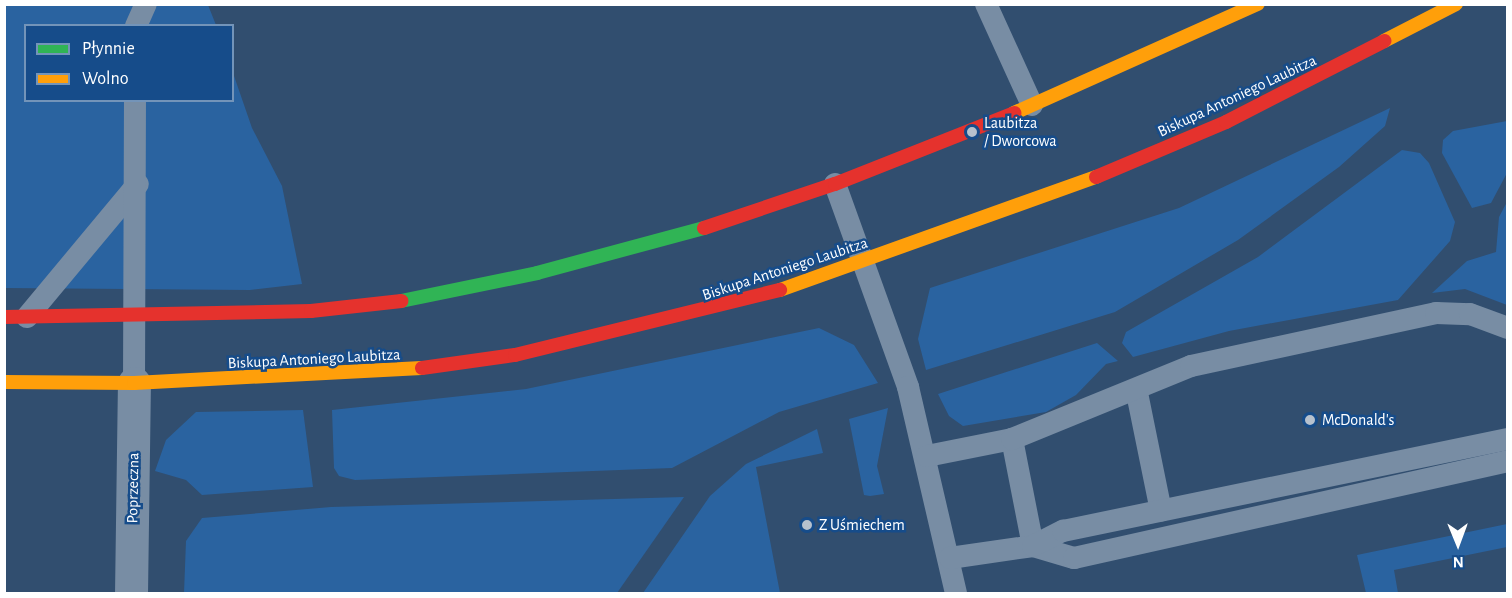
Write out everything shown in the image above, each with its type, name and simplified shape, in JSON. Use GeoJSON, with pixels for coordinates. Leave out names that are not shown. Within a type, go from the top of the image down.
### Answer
{"type":"FeatureCollection","features":[{"type":"Feature","properties":{"kind":"main road"},"geometry":{"type":"LineString","coordinates":[[16,317],[137,318],[311,311],[424,298],[683,235],[835,184],[1032,105],[1258,4]]}},
{"type":"Feature","properties":{"kind":"main road","name":"Biskupa Antoniego Laubitza"},"geometry":{"type":"LineString","coordinates":[[4,382],[134,383],[400,371],[515,355],[744,303],[863,263],[1095,178],[1226,122],[1456,4]]}},
{"type":"Feature","properties":{"kind":"street","name":"Poprzeczna"},"geometry":{"type":"LineString","coordinates":[[131,594],[134,383]]}},
{"type":"Feature","properties":{"kind":"lane"},"geometry":{"type":"LineString","coordinates":[[137,24],[146,4]]}},
{"type":"Feature","properties":{"kind":"lane"},"geometry":{"type":"LineString","coordinates":[[986,4],[1032,105]]}},
{"type":"Feature","properties":{"kind":"lane"},"geometry":{"type":"LineString","coordinates":[[134,383],[138,184],[135,102]]}},
{"type":"Feature","properties":{"kind":"lane"},"geometry":{"type":"LineString","coordinates":[[16,317],[138,184]]}},
{"type":"Feature","properties":{"kind":"lane"},"geometry":{"type":"LineString","coordinates":[[835,184],[927,456],[956,594]]}},
{"type":"Feature","properties":{"kind":"lane"},"geometry":{"type":"LineString","coordinates":[[927,456],[1012,440],[1137,393],[1191,366],[1437,313],[1470,314],[1508,328]]}},
{"type":"Feature","properties":{"kind":"lane"},"geometry":{"type":"LineString","coordinates":[[1137,393],[1161,511]]}},
{"type":"Feature","properties":{"kind":"lane"},"geometry":{"type":"LineString","coordinates":[[950,558],[1034,546],[1063,531],[1508,439]]}},
{"type":"Feature","properties":{"kind":"lane"},"geometry":{"type":"LineString","coordinates":[[1012,440],[1034,546]]}},
{"type":"Feature","properties":{"kind":"lane"},"geometry":{"type":"LineString","coordinates":[[1034,546],[1074,558],[1508,461]]}},
{"type":"Feature","properties":{"kind":"shaded area"},"geometry":{"type":"Polygon","coordinates":[[[5,5],[208,5],[216,24],[24,24],[24,102],[234,102],[234,76],[252,128],[282,186],[302,284],[250,290],[5,288],[5,5]]]}},
{"type":"Feature","properties":{"kind":"shaded area"},"geometry":{"type":"Polygon","coordinates":[[[1390,108],[1385,126],[1339,167],[1238,240],[1115,312],[926,370],[918,339],[930,288],[1179,208],[1390,108]]]}},
{"type":"Feature","properties":{"kind":"shaded area"},"geometry":{"type":"Polygon","coordinates":[[[1507,121],[1507,173],[1491,203],[1472,208],[1442,153],[1443,140],[1453,131],[1507,121]]]}},
{"type":"Feature","properties":{"kind":"shaded area"},"geometry":{"type":"Polygon","coordinates":[[[1402,150],[1420,153],[1429,163],[1455,222],[1450,241],[1398,300],[1229,331],[1133,357],[1122,343],[1126,332],[1258,257],[1402,150]]]}},
{"type":"Feature","properties":{"kind":"shaded area"},"geometry":{"type":"Polygon","coordinates":[[[1507,202],[1507,305],[1465,289],[1432,293],[1467,261],[1496,252],[1499,217],[1507,202]]]}},
{"type":"Feature","properties":{"kind":"shaded area"},"geometry":{"type":"Polygon","coordinates":[[[819,328],[854,345],[878,383],[779,412],[672,468],[355,480],[339,476],[334,468],[332,410],[526,389],[819,328]]]}},
{"type":"Feature","properties":{"kind":"shaded area"},"geometry":{"type":"Polygon","coordinates":[[[1097,343],[1118,361],[1106,364],[1076,395],[1046,412],[963,426],[949,416],[938,394],[1097,343]]]}},
{"type":"Feature","properties":{"kind":"shaded area"},"geometry":{"type":"Polygon","coordinates":[[[888,408],[877,466],[884,494],[864,495],[849,419],[888,408]]]}},
{"type":"Feature","properties":{"kind":"shaded area"},"geometry":{"type":"Polygon","coordinates":[[[303,410],[313,487],[202,495],[186,480],[155,471],[166,440],[196,412],[303,410]]]}},
{"type":"Feature","properties":{"kind":"shaded area"},"geometry":{"type":"Polygon","coordinates":[[[817,429],[823,453],[756,467],[780,593],[643,593],[710,496],[746,464],[817,429]]]}},
{"type":"Feature","properties":{"kind":"shaded area"},"geometry":{"type":"Polygon","coordinates":[[[684,497],[617,593],[184,593],[186,541],[202,518],[331,507],[684,497]]]}},
{"type":"Feature","properties":{"kind":"shaded area"},"geometry":{"type":"Polygon","coordinates":[[[1507,524],[1507,547],[1394,570],[1398,593],[1366,593],[1357,555],[1507,524]]]}},
{"type":"Feature","properties":{"kind":"traffic: fast"},"geometry":{"type":"LineString","coordinates":[[401,301],[537,273],[704,228]]}},
{"type":"Feature","properties":{"kind":"traffic: slow"},"geometry":{"type":"LineString","coordinates":[[1014,113],[1258,4]]}},
{"type":"Feature","properties":{"kind":"traffic: slow"},"geometry":{"type":"LineString","coordinates":[[1384,41],[1456,4]]}},
{"type":"Feature","properties":{"kind":"traffic: slow"},"geometry":{"type":"LineString","coordinates":[[780,290],[1096,177]]}},
{"type":"Feature","properties":{"kind":"traffic: slow"},"geometry":{"type":"LineString","coordinates":[[4,382],[134,383],[422,368]]}},
{"type":"Feature","properties":{"kind":"traffic: jam"},"geometry":{"type":"LineString","coordinates":[[1096,177],[1226,122],[1384,41]]}},
{"type":"Feature","properties":{"kind":"traffic: jam"},"geometry":{"type":"LineString","coordinates":[[704,228],[835,184],[1014,113]]}},
{"type":"Feature","properties":{"kind":"traffic: jam"},"geometry":{"type":"LineString","coordinates":[[422,368],[515,355],[780,290]]}},
{"type":"Feature","properties":{"kind":"traffic: jam"},"geometry":{"type":"LineString","coordinates":[[4,317],[311,311],[401,301]]}},
{"type":"Feature","properties":{"kind":"place","name":"Laubitza / Dworcowa"},"geometry":{"type":"Point","coordinates":[972,132]}},
{"type":"Feature","properties":{"kind":"place","name":"McDonald's"},"geometry":{"type":"Point","coordinates":[1310,420]}},
{"type":"Feature","properties":{"kind":"place","name":"Z Uśmiechem"},"geometry":{"type":"Point","coordinates":[807,525]}}]}
